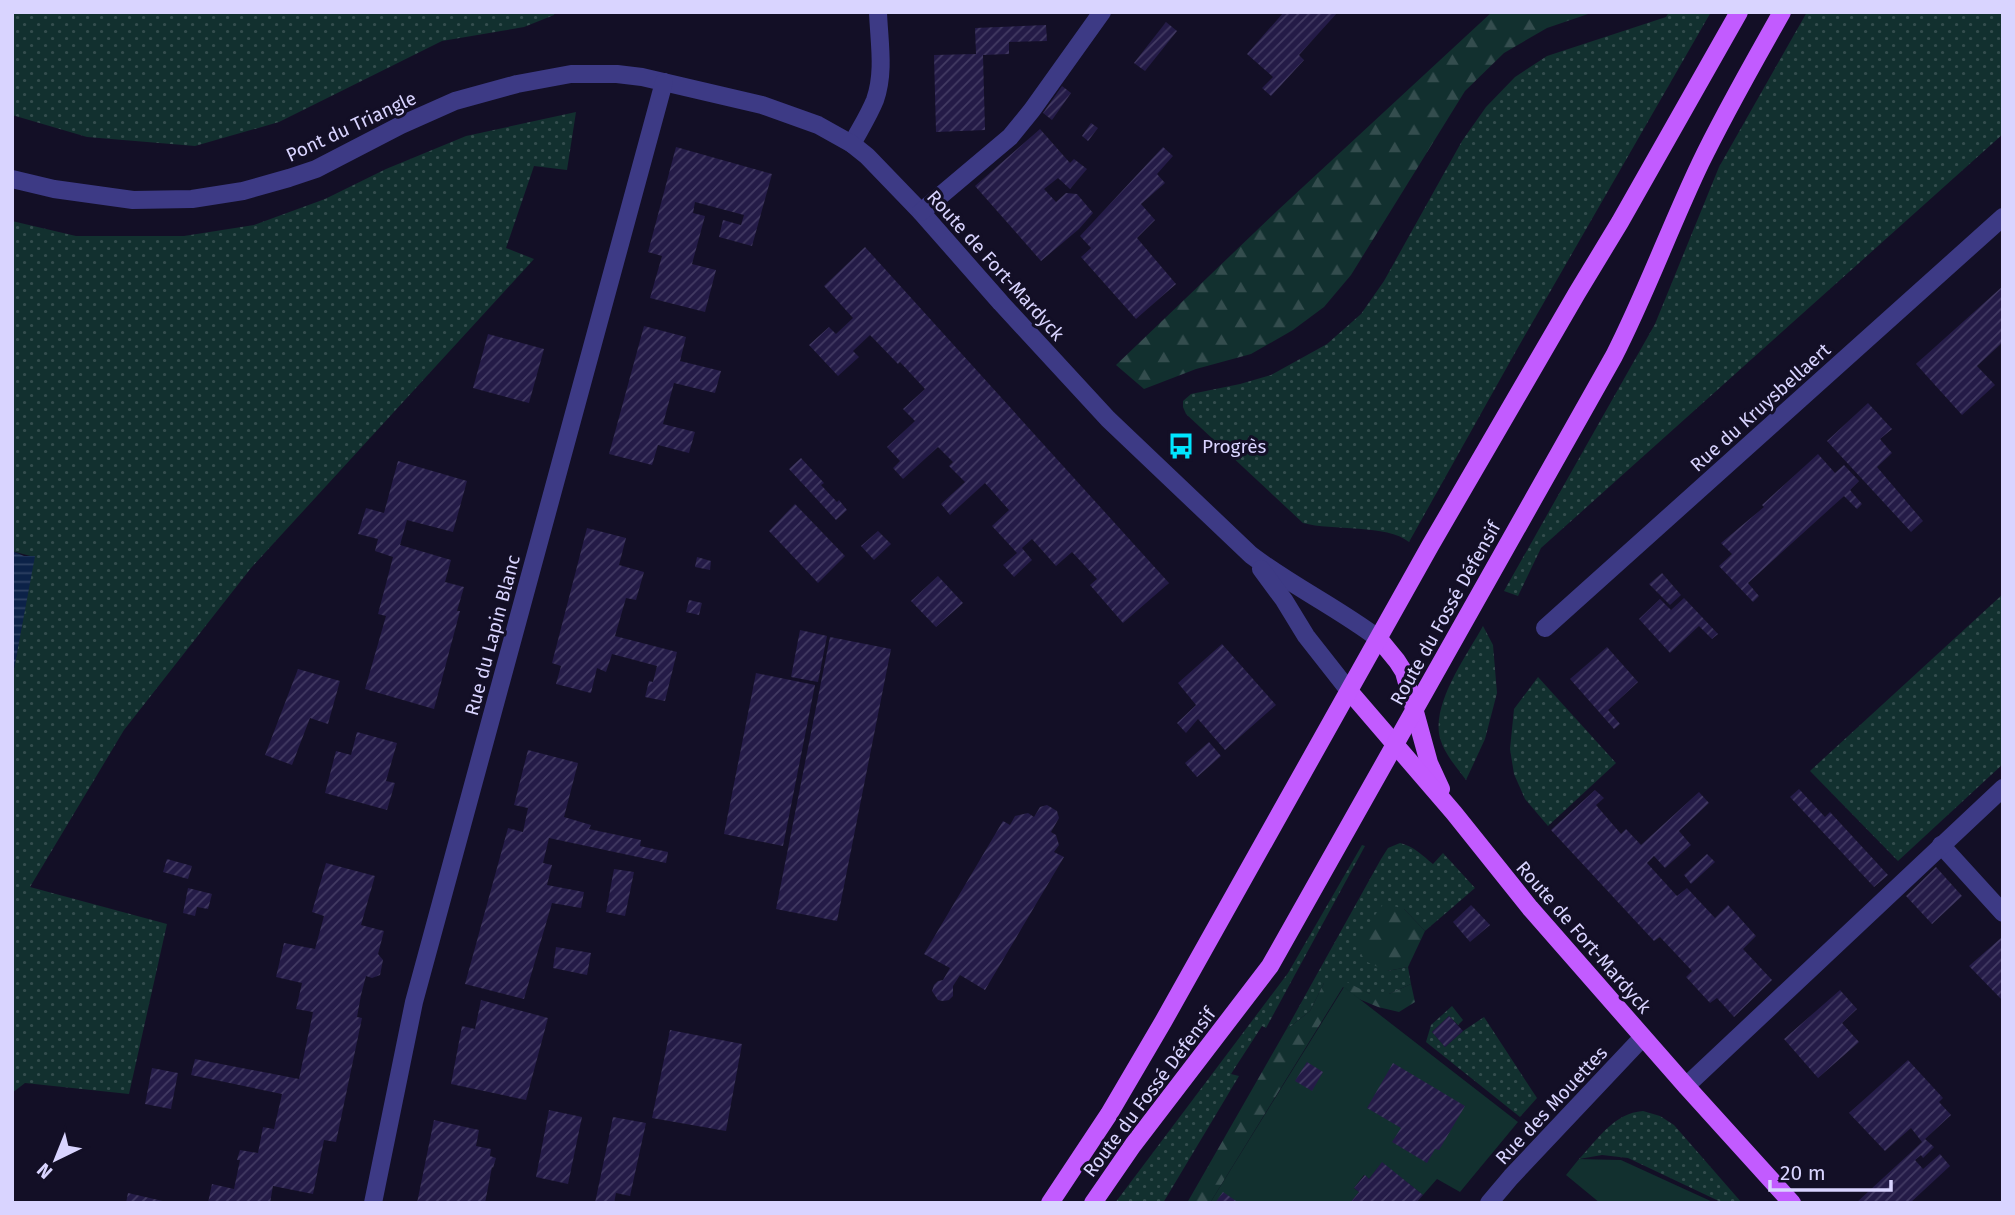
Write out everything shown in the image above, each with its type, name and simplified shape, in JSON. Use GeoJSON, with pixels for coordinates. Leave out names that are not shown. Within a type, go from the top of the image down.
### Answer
{"type":"FeatureCollection","features":[{"type":"Feature","properties":{"kind":"main road","name":"Route du Fossé Défensif"},"geometry":{"type":"LineString","coordinates":[[1050,1203],[1132,1077],[1502,422],[1739,12]]}},
{"type":"Feature","properties":{"kind":"main road","name":"Route du Fossé Défensif"},"geometry":{"type":"LineString","coordinates":[[1093,1203],[1133,1145],[1270,965],[1614,356],[1699,165],[1782,12]]}},
{"type":"Feature","properties":{"kind":"main road","name":"Route de Fort-Mardyck"},"geometry":{"type":"LineString","coordinates":[[1379,639],[1404,673],[1429,763],[1454,813]]}},
{"type":"Feature","properties":{"kind":"main road","name":"Route de Fort-Mardyck"},"geometry":{"type":"LineString","coordinates":[[1350,692],[1454,813],[1530,908],[1792,1203]]}},
{"type":"Feature","properties":{"kind":"street"},"geometry":{"type":"LineString","coordinates":[[852,144],[874,100],[881,74],[878,12]]}},
{"type":"Feature","properties":{"kind":"street"},"geometry":{"type":"LineString","coordinates":[[921,212],[1010,137],[1102,12]]}},
{"type":"Feature","properties":{"kind":"street","name":"Pont du Triangle"},"geometry":{"type":"LineString","coordinates":[[12,179],[78,193],[133,200],[192,199],[243,191],[316,169],[401,125],[485,91],[582,74],[617,74],[664,82]]}},
{"type":"Feature","properties":{"kind":"street","name":"Route de Fort-Mardyck"},"geometry":{"type":"LineString","coordinates":[[664,82],[770,107],[818,125],[852,144],[921,212],[1108,419],[1251,555],[1379,639]]}},
{"type":"Feature","properties":{"kind":"street","name":"Rue du Lapin Blanc"},"geometry":{"type":"LineString","coordinates":[[373,1203],[414,1002],[664,82]]}},
{"type":"Feature","properties":{"kind":"street","name":"Rue du Kruysbellaert"},"geometry":{"type":"LineString","coordinates":[[1545,628],[2003,217]]}},
{"type":"Feature","properties":{"kind":"street","name":"Route de Fort-Mardyck"},"geometry":{"type":"LineString","coordinates":[[1251,555],[1306,636],[1350,692]]}},
{"type":"Feature","properties":{"kind":"street"},"geometry":{"type":"LineString","coordinates":[[1686,1086],[2003,788]]}},
{"type":"Feature","properties":{"kind":"street"},"geometry":{"type":"LineString","coordinates":[[1941,845],[2003,912]]}},
{"type":"Feature","properties":{"kind":"street","name":"Rue des Mouettes"},"geometry":{"type":"LineString","coordinates":[[1489,1203],[1643,1037]]}},
{"type":"Feature","properties":{"kind":"green space"},"geometry":{"type":"Polygon","coordinates":[[[12,12],[555,12],[554,15],[524,27],[442,41],[279,122],[195,146],[87,137],[12,115],[12,12]]]}},
{"type":"Feature","properties":{"kind":"green space"},"geometry":{"type":"Polygon","coordinates":[[[1492,12],[1594,12],[1547,28],[1504,53],[1465,91],[1351,275],[1324,307],[1293,330],[1251,354],[1196,369],[1144,389],[1116,365],[1277,211],[1492,12]]]}},
{"type":"Feature","properties":{"kind":"green space"},"geometry":{"type":"Polygon","coordinates":[[[1669,12],[1711,12],[1409,542],[1399,536],[1373,530],[1303,523],[1186,414],[1183,401],[1191,394],[1271,375],[1327,344],[1361,314],[1384,281],[1462,141],[1486,107],[1515,77],[1547,56],[1666,17],[1669,12]]]}},
{"type":"Feature","properties":{"kind":"green space"},"geometry":{"type":"Polygon","coordinates":[[[1807,12],[2003,12],[2003,134],[1541,548],[1518,596],[1504,591],[1655,324],[1719,167],[1807,12]]]}},
{"type":"Feature","properties":{"kind":"green space"},"geometry":{"type":"Polygon","coordinates":[[[576,112],[567,170],[534,166],[506,248],[534,259],[251,568],[124,730],[30,887],[167,924],[129,1094],[25,1083],[12,1093],[12,680],[34,557],[12,551],[12,221],[76,236],[184,236],[254,225],[325,199],[386,169],[466,136],[576,112]]]}},
{"type":"Feature","properties":{"kind":"green space"},"geometry":{"type":"Polygon","coordinates":[[[2003,594],[2003,764],[1898,861],[1810,771],[2003,594]]]}},
{"type":"Feature","properties":{"kind":"green space"},"geometry":{"type":"Polygon","coordinates":[[[1483,626],[1493,645],[1497,693],[1485,739],[1466,780],[1444,749],[1439,725],[1445,695],[1483,626]]]}},
{"type":"Feature","properties":{"kind":"green space"},"geometry":{"type":"Polygon","coordinates":[[[1538,677],[1616,763],[1548,826],[1525,799],[1514,774],[1510,749],[1514,709],[1538,677]]]}},
{"type":"Feature","properties":{"kind":"green space"},"geometry":{"type":"Polygon","coordinates":[[[1400,843],[1433,864],[1443,853],[1475,888],[1425,931],[1404,909],[1387,971],[1408,967],[1411,984],[1389,994],[1370,994],[1357,988],[1324,983],[1310,1011],[1286,1030],[1381,859],[1388,848],[1400,843]]]}},
{"type":"Feature","properties":{"kind":"green space"},"geometry":{"type":"Polygon","coordinates":[[[1362,845],[1365,846],[1266,1028],[1262,1026],[1231,1074],[1239,1076],[1163,1203],[1115,1203],[1288,973],[1362,845]]]}},
{"type":"Feature","properties":{"kind":"green space"},"geometry":{"type":"Polygon","coordinates":[[[1384,903],[1404,909],[1425,931],[1408,967],[1387,971],[1365,961],[1355,942],[1384,903]]]}},
{"type":"Feature","properties":{"kind":"green space"},"geometry":{"type":"Polygon","coordinates":[[[1335,976],[1370,994],[1389,994],[1411,984],[1415,1002],[1399,1012],[1359,999],[1343,987],[1210,1203],[1187,1203],[1286,1030],[1310,1011],[1324,983],[1335,976]]]}},
{"type":"Feature","properties":{"kind":"green space"},"geometry":{"type":"Polygon","coordinates":[[[1344,987],[1518,1122],[1460,1192],[1437,1179],[1423,1195],[1382,1163],[1369,1179],[1364,1175],[1354,1188],[1359,1192],[1350,1203],[1210,1203],[1344,987]]]}},
{"type":"Feature","properties":{"kind":"green space"},"geometry":{"type":"Polygon","coordinates":[[[1452,1006],[1463,1020],[1458,1025],[1449,1016],[1432,1032],[1445,1047],[1484,1017],[1537,1098],[1520,1117],[1426,1042],[1431,1025],[1452,1006]]]}},
{"type":"Feature","properties":{"kind":"green space"},"geometry":{"type":"Polygon","coordinates":[[[1643,1111],[1660,1116],[1674,1125],[1742,1203],[1723,1203],[1628,1158],[1602,1155],[1579,1159],[1615,1122],[1643,1111]]]}},
{"type":"Feature","properties":{"kind":"green space"},"geometry":{"type":"Polygon","coordinates":[[[1579,1159],[1621,1160],[1715,1203],[1600,1203],[1566,1175],[1579,1159]]]}},
{"type":"Feature","properties":{"kind":"water"},"geometry":{"type":"Polygon","coordinates":[[[12,551],[24,556],[35,556],[12,680],[12,551]]]}},
{"type":"Feature","properties":{"kind":"building"},"geometry":{"type":"Polygon","coordinates":[[[1284,12],[1338,12],[1299,55],[1304,60],[1271,96],[1262,88],[1273,77],[1247,54],[1284,12]]]}},
{"type":"Feature","properties":{"kind":"building"},"geometry":{"type":"Polygon","coordinates":[[[1166,22],[1177,31],[1145,71],[1134,63],[1166,22]]]}},
{"type":"Feature","properties":{"kind":"building"},"geometry":{"type":"Polygon","coordinates":[[[1046,25],[1047,41],[1009,42],[1009,54],[983,55],[985,130],[936,132],[934,55],[976,54],[975,28],[1046,25]]]}},
{"type":"Feature","properties":{"kind":"building"},"geometry":{"type":"Polygon","coordinates":[[[1062,86],[1071,93],[1052,120],[1043,113],[1062,86]]]}},
{"type":"Feature","properties":{"kind":"building"},"geometry":{"type":"Polygon","coordinates":[[[1091,123],[1098,128],[1088,141],[1082,136],[1091,123]]]}},
{"type":"Feature","properties":{"kind":"building"},"geometry":{"type":"Polygon","coordinates":[[[1040,129],[1070,163],[1074,159],[1087,169],[1070,189],[1058,178],[1044,189],[1056,202],[1066,193],[1077,194],[1093,213],[1079,229],[1041,261],[975,186],[1040,129]]]}},
{"type":"Feature","properties":{"kind":"building"},"geometry":{"type":"Polygon","coordinates":[[[676,147],[772,174],[752,246],[719,237],[723,220],[741,225],[744,215],[695,202],[693,213],[705,216],[692,264],[716,270],[705,312],[650,298],[662,256],[648,252],[676,147]]]}},
{"type":"Feature","properties":{"kind":"building"},"geometry":{"type":"Polygon","coordinates":[[[1163,147],[1173,156],[1157,174],[1165,183],[1141,204],[1155,220],[1137,238],[1176,284],[1136,319],[1081,257],[1091,248],[1080,236],[1163,147]]]}},
{"type":"Feature","properties":{"kind":"building"},"geometry":{"type":"Polygon","coordinates":[[[865,247],[1169,583],[1123,623],[1090,585],[1097,579],[1072,552],[1056,566],[1032,539],[1022,548],[1032,560],[1014,577],[1003,565],[1017,553],[992,526],[1009,510],[985,483],[950,515],[941,504],[965,482],[949,466],[953,462],[938,447],[903,479],[893,468],[900,461],[887,447],[915,421],[903,409],[925,389],[870,335],[853,351],[859,357],[838,376],[809,345],[829,327],[836,334],[853,318],[824,286],[865,247]]]}},
{"type":"Feature","properties":{"kind":"building"},"geometry":{"type":"Polygon","coordinates":[[[2003,286],[2003,342],[1977,366],[1995,385],[1962,415],[1916,364],[2003,286]]]}},
{"type":"Feature","properties":{"kind":"building"},"geometry":{"type":"Polygon","coordinates":[[[644,326],[686,337],[680,361],[721,371],[715,393],[674,383],[663,424],[695,432],[689,453],[658,445],[652,465],[609,454],[644,326]]]}},
{"type":"Feature","properties":{"kind":"building"},"geometry":{"type":"Polygon","coordinates":[[[488,334],[544,349],[529,403],[473,388],[488,334]]]}},
{"type":"Feature","properties":{"kind":"building"},"geometry":{"type":"Polygon","coordinates":[[[1868,403],[1892,429],[1880,439],[1892,453],[1877,467],[1923,521],[1911,532],[1827,441],[1868,403]]]}},
{"type":"Feature","properties":{"kind":"building"},"geometry":{"type":"Polygon","coordinates":[[[1818,454],[1835,473],[1844,465],[1859,481],[1850,490],[1862,504],[1857,509],[1844,496],[1748,583],[1759,596],[1753,602],[1719,566],[1732,554],[1721,543],[1764,507],[1762,505],[1818,454]]]}},
{"type":"Feature","properties":{"kind":"building"},"geometry":{"type":"Polygon","coordinates":[[[801,458],[824,483],[821,485],[847,510],[836,520],[789,469],[801,458]]]}},
{"type":"Feature","properties":{"kind":"building"},"geometry":{"type":"Polygon","coordinates":[[[398,461],[467,481],[453,532],[407,520],[400,545],[451,560],[445,582],[464,587],[434,709],[365,689],[386,616],[378,614],[393,557],[375,551],[378,539],[358,534],[366,508],[384,513],[398,461]]]}},
{"type":"Feature","properties":{"kind":"building"},"geometry":{"type":"Polygon","coordinates":[[[795,504],[845,556],[818,583],[769,531],[795,504]]]}},
{"type":"Feature","properties":{"kind":"building"},"geometry":{"type":"Polygon","coordinates":[[[587,528],[626,538],[619,565],[644,572],[636,600],[626,598],[615,636],[677,652],[665,701],[645,697],[657,666],[612,654],[606,672],[597,668],[591,693],[556,684],[561,666],[552,663],[587,528]]]}},
{"type":"Feature","properties":{"kind":"building"},"geometry":{"type":"Polygon","coordinates":[[[878,531],[891,544],[874,560],[861,546],[878,531]]]}},
{"type":"Feature","properties":{"kind":"building"},"geometry":{"type":"Polygon","coordinates":[[[697,557],[711,561],[710,570],[695,567],[697,557]]]}},
{"type":"Feature","properties":{"kind":"building"},"geometry":{"type":"Polygon","coordinates":[[[1662,573],[1681,595],[1670,605],[1649,584],[1662,573]]]}},
{"type":"Feature","properties":{"kind":"building"},"geometry":{"type":"Polygon","coordinates":[[[938,576],[963,603],[936,627],[911,601],[938,576]]]}},
{"type":"Feature","properties":{"kind":"building"},"geometry":{"type":"Polygon","coordinates":[[[1684,598],[1718,634],[1712,639],[1699,626],[1670,653],[1639,619],[1660,599],[1671,610],[1684,598]]]}},
{"type":"Feature","properties":{"kind":"building"},"geometry":{"type":"Polygon","coordinates":[[[689,600],[702,603],[699,615],[686,612],[689,600]]]}},
{"type":"Feature","properties":{"kind":"building"},"geometry":{"type":"Polygon","coordinates":[[[800,630],[827,636],[818,682],[791,677],[800,630]]]}},
{"type":"Feature","properties":{"kind":"building"},"geometry":{"type":"Polygon","coordinates":[[[830,637],[891,649],[837,921],[776,909],[830,637]]]}},
{"type":"Feature","properties":{"kind":"building"},"geometry":{"type":"Polygon","coordinates":[[[1222,644],[1276,705],[1225,750],[1198,719],[1186,733],[1177,723],[1196,705],[1178,683],[1222,644]]]}},
{"type":"Feature","properties":{"kind":"building"},"geometry":{"type":"Polygon","coordinates":[[[1607,647],[1638,682],[1608,710],[1620,724],[1614,729],[1570,679],[1607,647]]]}},
{"type":"Feature","properties":{"kind":"building"},"geometry":{"type":"Polygon","coordinates":[[[298,669],[340,681],[328,724],[310,718],[292,765],[265,755],[298,669]]]}},
{"type":"Feature","properties":{"kind":"building"},"geometry":{"type":"Polygon","coordinates":[[[756,673],[815,685],[783,846],[724,834],[756,673]]]}},
{"type":"Feature","properties":{"kind":"building"},"geometry":{"type":"Polygon","coordinates":[[[357,732],[397,743],[386,781],[395,783],[387,810],[325,793],[336,751],[351,755],[357,732]]]}},
{"type":"Feature","properties":{"kind":"building"},"geometry":{"type":"Polygon","coordinates":[[[1209,742],[1221,756],[1197,777],[1185,763],[1209,742]]]}},
{"type":"Feature","properties":{"kind":"building"},"geometry":{"type":"Polygon","coordinates":[[[528,750],[578,763],[564,817],[591,825],[589,829],[641,840],[640,846],[668,852],[666,863],[549,838],[543,863],[552,865],[547,885],[584,892],[581,908],[552,903],[524,999],[465,984],[508,828],[523,832],[528,808],[514,805],[528,750]]]}},
{"type":"Feature","properties":{"kind":"building"},"geometry":{"type":"Polygon","coordinates":[[[1799,789],[1825,817],[1830,812],[1888,875],[1874,887],[1790,797],[1799,789]]]}},
{"type":"Feature","properties":{"kind":"building"},"geometry":{"type":"Polygon","coordinates":[[[1595,790],[1604,798],[1596,805],[1621,834],[1626,829],[1641,845],[1699,792],[1709,803],[1679,831],[1691,845],[1665,868],[1654,856],[1647,863],[1677,896],[1687,888],[1715,918],[1728,905],[1756,936],[1743,949],[1772,980],[1734,1017],[1717,998],[1710,1003],[1686,977],[1692,971],[1660,937],[1654,941],[1551,830],[1595,790]]]}},
{"type":"Feature","properties":{"kind":"building"},"geometry":{"type":"Polygon","coordinates":[[[1047,805],[1057,811],[1059,818],[1051,832],[1056,835],[1059,845],[1054,852],[1064,857],[985,990],[960,975],[953,986],[953,996],[949,1000],[938,1000],[932,991],[934,985],[943,980],[950,968],[924,954],[1003,821],[1010,825],[1015,816],[1028,813],[1034,817],[1040,807],[1047,805]]]}},
{"type":"Feature","properties":{"kind":"building"},"geometry":{"type":"Polygon","coordinates":[[[1707,854],[1715,862],[1691,884],[1684,875],[1707,854]]]}},
{"type":"Feature","properties":{"kind":"building"},"geometry":{"type":"Polygon","coordinates":[[[167,859],[192,866],[188,879],[163,872],[167,859]]]}},
{"type":"Feature","properties":{"kind":"building"},"geometry":{"type":"Polygon","coordinates":[[[326,863],[375,876],[361,925],[384,931],[378,954],[383,960],[380,975],[372,978],[366,976],[361,995],[357,1017],[362,1018],[336,1142],[324,1140],[313,1194],[273,1186],[270,1203],[208,1203],[212,1184],[234,1189],[240,1150],[258,1153],[263,1127],[274,1129],[282,1094],[191,1075],[195,1059],[299,1079],[313,1012],[296,1009],[302,983],[276,977],[284,943],[315,949],[324,916],[312,912],[326,863]]]}},
{"type":"Feature","properties":{"kind":"building"},"geometry":{"type":"Polygon","coordinates":[[[1936,867],[1962,896],[1932,924],[1906,896],[1936,867]]]}},
{"type":"Feature","properties":{"kind":"building"},"geometry":{"type":"Polygon","coordinates":[[[614,869],[634,872],[625,916],[606,912],[614,869]]]}},
{"type":"Feature","properties":{"kind":"building"},"geometry":{"type":"Polygon","coordinates":[[[188,888],[212,894],[208,909],[197,907],[195,916],[183,913],[188,888]]]}},
{"type":"Feature","properties":{"kind":"building"},"geometry":{"type":"Polygon","coordinates":[[[1471,905],[1490,925],[1470,942],[1453,922],[1471,905]]]}},
{"type":"Feature","properties":{"kind":"building"},"geometry":{"type":"Polygon","coordinates":[[[2001,938],[2003,940],[2003,1001],[1969,966],[2001,938]]]}},
{"type":"Feature","properties":{"kind":"building"},"geometry":{"type":"Polygon","coordinates":[[[556,947],[591,953],[587,975],[553,968],[556,947]]]}},
{"type":"Feature","properties":{"kind":"building"},"geometry":{"type":"Polygon","coordinates":[[[1840,990],[1857,1009],[1842,1023],[1859,1042],[1818,1078],[1784,1039],[1840,990]]]}},
{"type":"Feature","properties":{"kind":"building"},"geometry":{"type":"Polygon","coordinates":[[[481,1000],[548,1018],[526,1100],[451,1084],[462,1026],[475,1029],[481,1000]]]}},
{"type":"Feature","properties":{"kind":"building"},"geometry":{"type":"Polygon","coordinates":[[[1449,1016],[1463,1031],[1445,1047],[1432,1032],[1449,1016]]]}},
{"type":"Feature","properties":{"kind":"building"},"geometry":{"type":"Polygon","coordinates":[[[670,1030],[742,1044],[726,1131],[652,1118],[670,1030]]]}},
{"type":"Feature","properties":{"kind":"building"},"geometry":{"type":"Polygon","coordinates":[[[1908,1060],[1943,1098],[1939,1102],[1951,1115],[1925,1139],[1934,1147],[1923,1158],[1921,1155],[1915,1160],[1923,1169],[1940,1154],[1950,1166],[1910,1203],[1856,1203],[1922,1142],[1911,1128],[1885,1151],[1849,1113],[1908,1060]]]}},
{"type":"Feature","properties":{"kind":"building"},"geometry":{"type":"Polygon","coordinates":[[[1307,1062],[1323,1072],[1312,1091],[1295,1081],[1307,1062]]]}},
{"type":"Feature","properties":{"kind":"building"},"geometry":{"type":"Polygon","coordinates":[[[1393,1063],[1465,1106],[1439,1150],[1435,1149],[1427,1163],[1392,1142],[1401,1128],[1367,1108],[1393,1063]]]}},
{"type":"Feature","properties":{"kind":"building"},"geometry":{"type":"Polygon","coordinates":[[[152,1068],[178,1073],[171,1109],[145,1104],[152,1068]]]}},
{"type":"Feature","properties":{"kind":"building"},"geometry":{"type":"Polygon","coordinates":[[[549,1110],[582,1117],[568,1184],[536,1177],[549,1110]]]}},
{"type":"Feature","properties":{"kind":"building"},"geometry":{"type":"Polygon","coordinates":[[[613,1117],[646,1123],[630,1196],[616,1193],[614,1203],[595,1203],[613,1117]]]}},
{"type":"Feature","properties":{"kind":"building"},"geometry":{"type":"Polygon","coordinates":[[[434,1120],[479,1130],[476,1146],[491,1149],[490,1156],[496,1158],[485,1203],[417,1203],[434,1120]]]}},
{"type":"Feature","properties":{"kind":"building"},"geometry":{"type":"Polygon","coordinates":[[[1382,1162],[1423,1195],[1416,1203],[1350,1203],[1359,1192],[1354,1188],[1365,1175],[1369,1179],[1382,1162]]]}},
{"type":"Feature","properties":{"kind":"building"},"geometry":{"type":"Polygon","coordinates":[[[1223,1192],[1239,1203],[1215,1203],[1223,1192]]]}},
{"type":"Feature","properties":{"kind":"building"},"geometry":{"type":"Polygon","coordinates":[[[128,1193],[167,1202],[167,1203],[126,1203],[128,1193]]]}},
{"type":"Feature","properties":{"kind":"place","name":"Progrès"},"geometry":{"type":"Point","coordinates":[1181,446]}}]}
